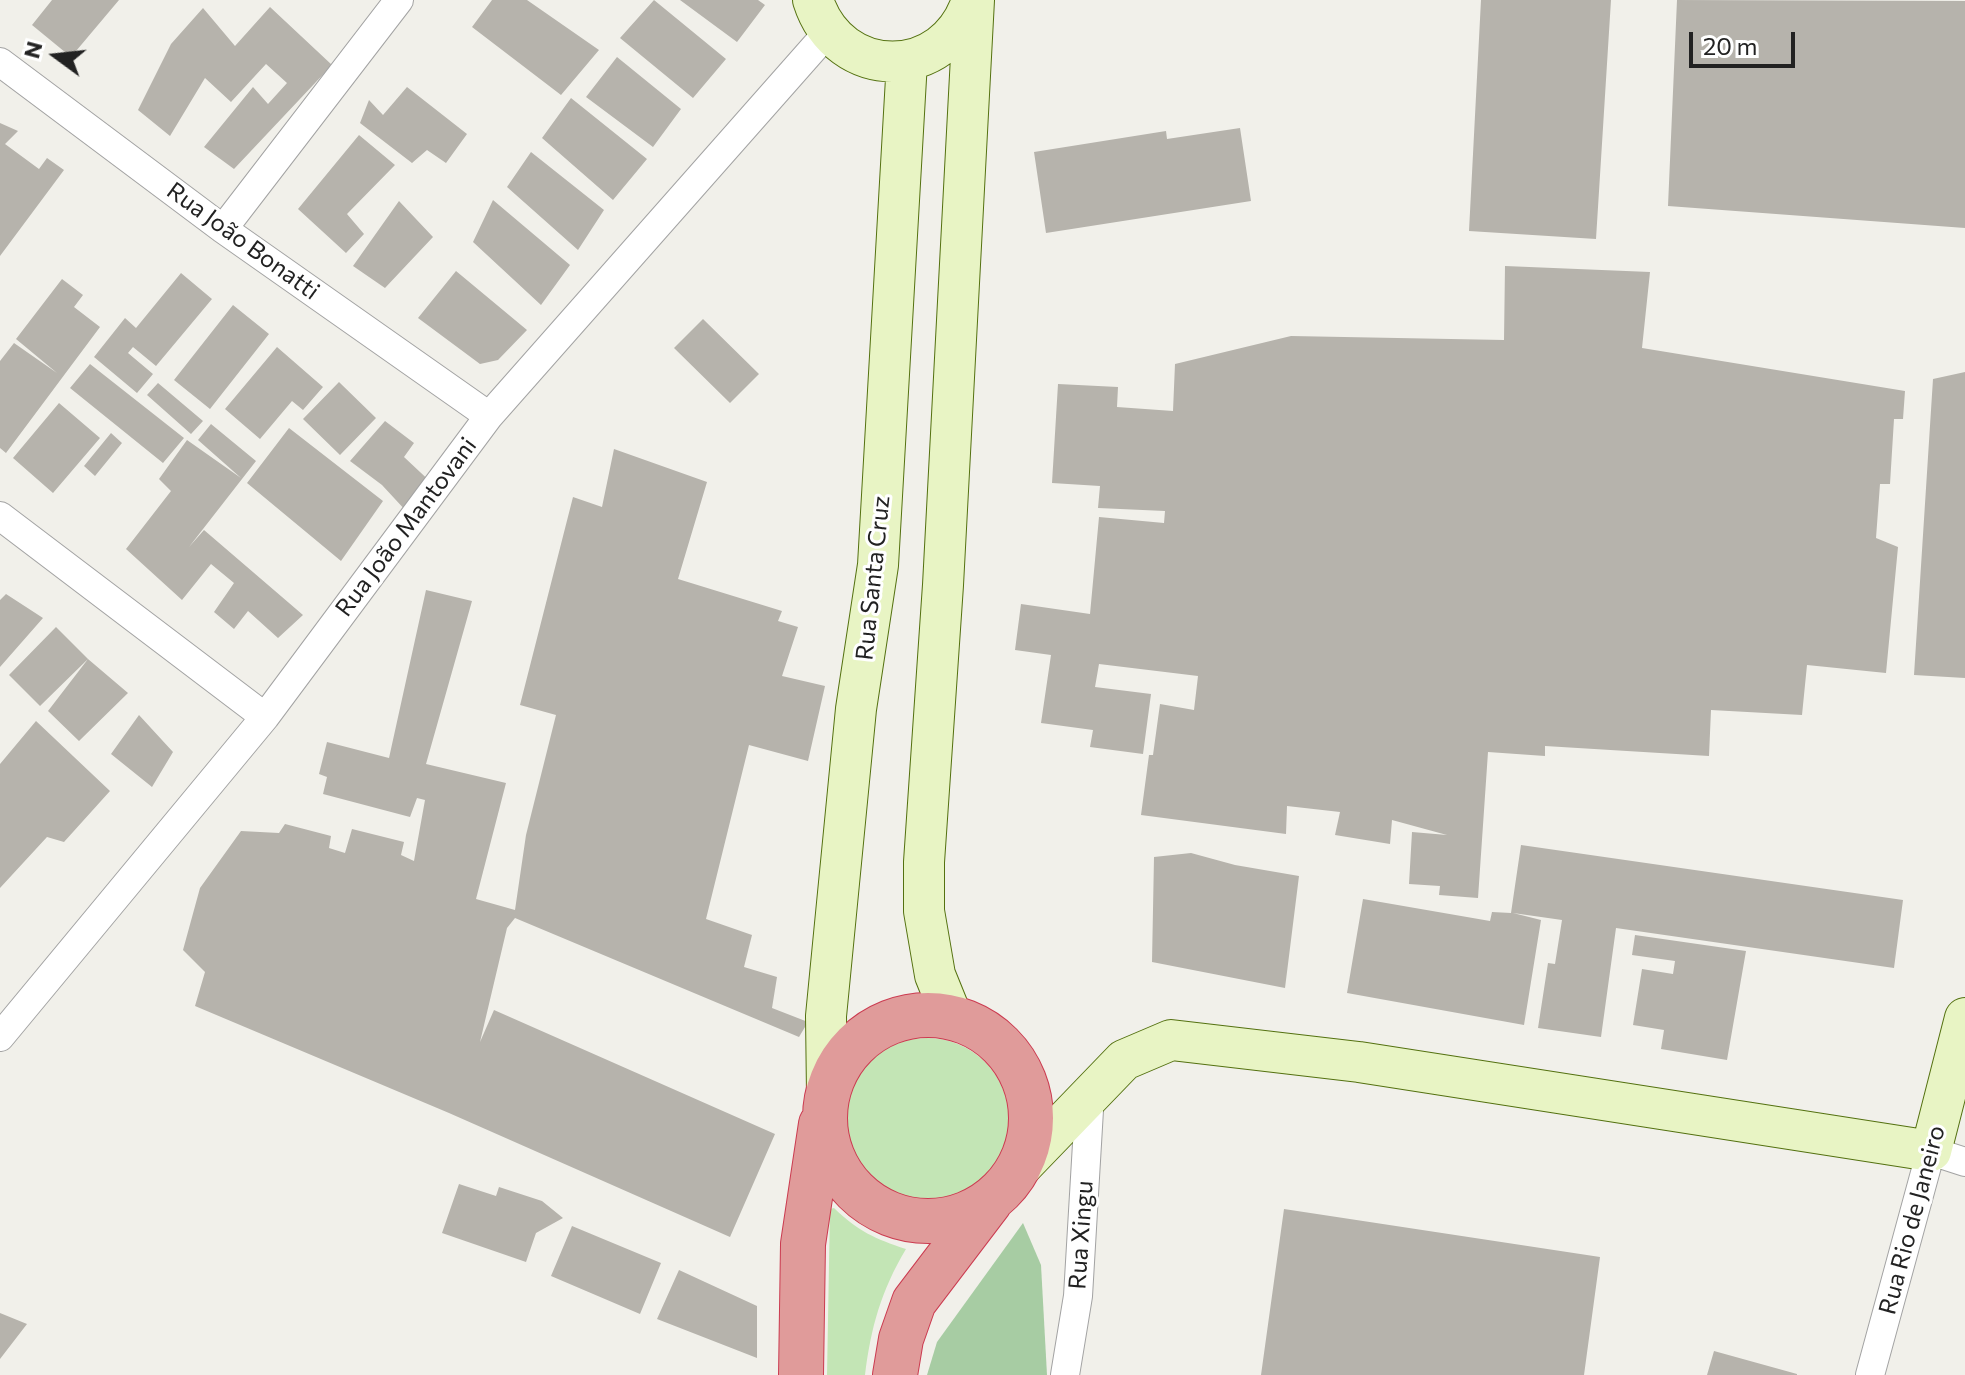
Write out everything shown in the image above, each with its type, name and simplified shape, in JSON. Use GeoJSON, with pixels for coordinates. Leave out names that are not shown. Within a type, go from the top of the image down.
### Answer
{"type":"FeatureCollection","features":[{"type":"Feature","properties":{"kind":"highway"},"geometry":{"type":"LineString","coordinates":[[801,1375],[803,1244],[827,1094],[839,1064],[860,1039],[888,1022],[919,1014],[952,1017],[982,1029],[1007,1051],[1024,1078],[1031,1110],[1028,1143],[1004,1186],[914,1302],[901,1339],[895,1375]]}},
{"type":"Feature","properties":{"kind":"highway"},"geometry":{"type":"LineString","coordinates":[[827,1094],[825,1128],[832,1155],[845,1179],[864,1199],[887,1213],[913,1221],[941,1221],[967,1213],[1004,1186]]}},
{"type":"Feature","properties":{"kind":"main road"},"geometry":{"type":"LineString","coordinates":[[821,16],[844,46],[864,57],[885,62],[907,61],[931,53],[951,38],[967,17],[973,0]]}},
{"type":"Feature","properties":{"kind":"main road"},"geometry":{"type":"LineString","coordinates":[[952,1017],[935,975],[924,911],[924,874],[958,317],[973,0]]}},
{"type":"Feature","properties":{"kind":"main road","name":"Rua Santa Cruz"},"geometry":{"type":"LineString","coordinates":[[827,1094],[826,1016],[856,709],[878,565],[907,61]]}},
{"type":"Feature","properties":{"kind":"main road"},"geometry":{"type":"LineString","coordinates":[[894,315],[958,317]]}},
{"type":"Feature","properties":{"kind":"main road","name":"Rua Rio de Janeiro"},"geometry":{"type":"LineString","coordinates":[[1948,1156],[1965,1018]]}},
{"type":"Feature","properties":{"kind":"main road"},"geometry":{"type":"LineString","coordinates":[[1004,1186],[1124,1060],[1171,1040],[1359,1062],[1948,1156]]}},
{"type":"Feature","properties":{"kind":"street"},"geometry":{"type":"LineString","coordinates":[[223,229],[399,0]]}},
{"type":"Feature","properties":{"kind":"street","name":"Rua João Mantovani"},"geometry":{"type":"LineString","coordinates":[[0,1037],[265,717],[489,416],[821,16]]}},
{"type":"Feature","properties":{"kind":"street","name":"Rua João Bonatti"},"geometry":{"type":"LineString","coordinates":[[0,62],[223,229],[489,416]]}},
{"type":"Feature","properties":{"kind":"street"},"geometry":{"type":"LineString","coordinates":[[0,516],[265,717]]}},
{"type":"Feature","properties":{"kind":"street","name":"Rua Xingu"},"geometry":{"type":"LineString","coordinates":[[1065,1375],[1078,1296],[1090,1093]]}},
{"type":"Feature","properties":{"kind":"street","name":"Rua Rio de Janeiro"},"geometry":{"type":"LineString","coordinates":[[1870,1375],[1948,1156]]}},
{"type":"Feature","properties":{"kind":"green space"},"geometry":{"type":"Polygon","coordinates":[[[927,1038],[958,1044],[985,1062],[1003,1089],[1009,1120],[1003,1151],[985,1178],[958,1196],[927,1202],[896,1196],[869,1178],[851,1151],[845,1120],[851,1089],[869,1062],[896,1044],[927,1038]]]}},
{"type":"Feature","properties":{"kind":"green space"},"geometry":{"type":"Polygon","coordinates":[[[834,1208],[867,1233],[906,1249],[878,1310],[865,1375],[827,1375],[830,1209],[834,1208]]]}},
{"type":"Feature","properties":{"kind":"green space"},"geometry":{"type":"Polygon","coordinates":[[[1023,1223],[1041,1265],[1047,1375],[927,1375],[937,1342],[1023,1223]]]}},
{"type":"Feature","properties":{"kind":"building"},"geometry":{"type":"Polygon","coordinates":[[[52,0],[119,0],[71,57],[32,25],[52,0]]]}},
{"type":"Feature","properties":{"kind":"building"},"geometry":{"type":"Polygon","coordinates":[[[492,0],[527,0],[599,50],[561,95],[472,27],[492,0]]]}},
{"type":"Feature","properties":{"kind":"building"},"geometry":{"type":"Polygon","coordinates":[[[654,0],[726,59],[693,98],[620,38],[654,0]]]}},
{"type":"Feature","properties":{"kind":"building"},"geometry":{"type":"Polygon","coordinates":[[[680,0],[758,0],[765,5],[737,42],[680,0]]]}},
{"type":"Feature","properties":{"kind":"building"},"geometry":{"type":"Polygon","coordinates":[[[1481,0],[1611,0],[1596,239],[1469,231],[1481,0]]]}},
{"type":"Feature","properties":{"kind":"building"},"geometry":{"type":"Polygon","coordinates":[[[1677,0],[1965,1],[1965,228],[1668,206],[1677,0]]]}},
{"type":"Feature","properties":{"kind":"building"},"geometry":{"type":"Polygon","coordinates":[[[270,7],[332,65],[234,169],[204,147],[253,87],[268,104],[287,83],[266,64],[231,102],[205,78],[170,136],[138,110],[171,44],[203,8],[235,46],[270,7]]]}},
{"type":"Feature","properties":{"kind":"building"},"geometry":{"type":"Polygon","coordinates":[[[617,57],[681,109],[653,147],[586,97],[617,57]]]}},
{"type":"Feature","properties":{"kind":"building"},"geometry":{"type":"Polygon","coordinates":[[[407,87],[467,134],[446,163],[427,150],[412,163],[360,123],[369,100],[383,115],[407,87]]]}},
{"type":"Feature","properties":{"kind":"building"},"geometry":{"type":"Polygon","coordinates":[[[571,98],[647,159],[613,200],[542,138],[571,98]]]}},
{"type":"Feature","properties":{"kind":"building"},"geometry":{"type":"Polygon","coordinates":[[[0,123],[18,131],[5,144],[39,169],[47,158],[64,170],[0,256],[0,123]]]}},
{"type":"Feature","properties":{"kind":"building"},"geometry":{"type":"Polygon","coordinates":[[[1240,128],[1251,201],[1046,233],[1034,152],[1166,131],[1167,139],[1240,128]]]}},
{"type":"Feature","properties":{"kind":"building"},"geometry":{"type":"Polygon","coordinates":[[[359,135],[395,165],[347,214],[364,234],[346,253],[298,209],[359,135]]]}},
{"type":"Feature","properties":{"kind":"building"},"geometry":{"type":"Polygon","coordinates":[[[531,152],[604,210],[578,250],[507,187],[531,152]]]}},
{"type":"Feature","properties":{"kind":"building"},"geometry":{"type":"Polygon","coordinates":[[[493,200],[570,265],[541,305],[473,242],[493,200]]]}},
{"type":"Feature","properties":{"kind":"building"},"geometry":{"type":"Polygon","coordinates":[[[399,201],[433,237],[385,288],[353,266],[399,201]]]}},
{"type":"Feature","properties":{"kind":"building"},"geometry":{"type":"Polygon","coordinates":[[[1505,266],[1650,272],[1642,348],[1905,391],[1903,419],[1894,419],[1890,484],[1880,484],[1876,538],[1898,547],[1886,673],[1807,665],[1802,715],[1711,710],[1709,756],[1545,746],[1545,756],[1488,752],[1478,898],[1439,895],[1440,886],[1409,884],[1412,832],[1447,835],[1392,820],[1390,844],[1335,835],[1340,812],[1287,806],[1286,834],[1141,815],[1160,704],[1194,710],[1198,676],[1099,664],[1095,687],[1151,694],[1143,754],[1090,747],[1093,730],[1041,723],[1051,655],[1015,650],[1021,604],[1090,614],[1099,517],[1164,523],[1165,511],[1098,508],[1100,486],[1052,483],[1058,384],[1118,387],[1117,407],[1173,411],[1175,364],[1291,336],[1504,340],[1505,266]]]}},
{"type":"Feature","properties":{"kind":"building"},"geometry":{"type":"Polygon","coordinates":[[[456,271],[527,330],[498,360],[480,364],[418,318],[456,271]]]}},
{"type":"Feature","properties":{"kind":"building"},"geometry":{"type":"Polygon","coordinates":[[[181,273],[212,299],[156,366],[133,347],[128,353],[153,374],[137,393],[94,357],[125,318],[136,328],[181,273]]]}},
{"type":"Feature","properties":{"kind":"building"},"geometry":{"type":"Polygon","coordinates":[[[62,279],[83,295],[74,307],[100,327],[6,453],[0,448],[0,361],[14,343],[57,373],[16,339],[62,279]]]}},
{"type":"Feature","properties":{"kind":"building"},"geometry":{"type":"Polygon","coordinates":[[[233,305],[269,334],[210,409],[174,380],[233,305]]]}},
{"type":"Feature","properties":{"kind":"building"},"geometry":{"type":"Polygon","coordinates":[[[703,319],[759,374],[730,403],[674,348],[703,319]]]}},
{"type":"Feature","properties":{"kind":"building"},"geometry":{"type":"Polygon","coordinates":[[[277,347],[323,387],[303,410],[292,401],[260,439],[225,409],[277,347]]]}},
{"type":"Feature","properties":{"kind":"building"},"geometry":{"type":"Polygon","coordinates":[[[90,364],[184,438],[163,463],[70,388],[90,364]]]}},
{"type":"Feature","properties":{"kind":"building"},"geometry":{"type":"Polygon","coordinates":[[[1965,372],[1965,678],[1914,675],[1933,379],[1965,372]]]}},
{"type":"Feature","properties":{"kind":"building"},"geometry":{"type":"Polygon","coordinates":[[[339,382],[376,418],[340,455],[303,419],[339,382]]]}},
{"type":"Feature","properties":{"kind":"building"},"geometry":{"type":"Polygon","coordinates":[[[158,383],[203,421],[191,434],[147,395],[158,383]]]}},
{"type":"Feature","properties":{"kind":"building"},"geometry":{"type":"Polygon","coordinates":[[[59,403],[100,438],[53,493],[13,458],[59,403]]]}},
{"type":"Feature","properties":{"kind":"building"},"geometry":{"type":"Polygon","coordinates":[[[385,421],[414,443],[404,457],[436,487],[407,512],[382,485],[350,461],[385,421]]]}},
{"type":"Feature","properties":{"kind":"building"},"geometry":{"type":"Polygon","coordinates":[[[211,424],[256,461],[189,547],[204,530],[303,615],[278,638],[248,611],[234,629],[214,612],[234,583],[211,564],[182,600],[126,549],[171,491],[159,479],[187,440],[241,478],[198,440],[211,424]]]}},
{"type":"Feature","properties":{"kind":"building"},"geometry":{"type":"Polygon","coordinates":[[[289,428],[383,501],[341,561],[247,483],[289,428]]]}},
{"type":"Feature","properties":{"kind":"building"},"geometry":{"type":"Polygon","coordinates":[[[111,433],[122,443],[95,476],[84,466],[111,433]]]}},
{"type":"Feature","properties":{"kind":"building"},"geometry":{"type":"Polygon","coordinates":[[[614,449],[707,482],[678,579],[782,611],[778,621],[798,627],[782,676],[825,686],[808,761],[749,745],[706,919],[752,935],[744,967],[777,977],[772,1008],[808,1022],[799,1037],[515,918],[507,928],[480,1042],[494,1010],[775,1134],[730,1237],[449,1113],[195,1006],[205,972],[183,950],[200,888],[241,831],[279,833],[285,824],[331,836],[329,848],[345,853],[352,829],[404,842],[401,855],[414,861],[425,800],[417,798],[410,817],[323,794],[327,777],[319,774],[327,742],[389,758],[426,590],[472,601],[426,764],[506,783],[476,899],[515,910],[526,835],[556,715],[520,705],[573,497],[602,507],[614,449]]]}},
{"type":"Feature","properties":{"kind":"building"},"geometry":{"type":"Polygon","coordinates":[[[6,594],[43,618],[0,667],[0,600],[6,594]]]}},
{"type":"Feature","properties":{"kind":"building"},"geometry":{"type":"Polygon","coordinates":[[[56,627],[88,659],[40,706],[9,675],[56,627]]]}},
{"type":"Feature","properties":{"kind":"building"},"geometry":{"type":"Polygon","coordinates":[[[88,659],[128,693],[79,741],[48,711],[88,659]]]}},
{"type":"Feature","properties":{"kind":"building"},"geometry":{"type":"Polygon","coordinates":[[[139,715],[173,752],[152,787],[111,754],[139,715]]]}},
{"type":"Feature","properties":{"kind":"building"},"geometry":{"type":"Polygon","coordinates":[[[36,721],[110,791],[64,842],[47,837],[0,888],[0,764],[36,721]]]}},
{"type":"Feature","properties":{"kind":"building"},"geometry":{"type":"Polygon","coordinates":[[[1521,845],[1903,900],[1894,968],[1616,928],[1601,1037],[1538,1028],[1548,963],[1555,964],[1562,920],[1513,913],[1541,920],[1524,1025],[1347,993],[1363,899],[1490,921],[1492,912],[1511,913],[1521,845]]]}},
{"type":"Feature","properties":{"kind":"building"},"geometry":{"type":"Polygon","coordinates":[[[1191,853],[1235,865],[1299,876],[1285,988],[1152,962],[1154,857],[1191,853]]]}},
{"type":"Feature","properties":{"kind":"building"},"geometry":{"type":"Polygon","coordinates":[[[1635,935],[1746,951],[1727,1060],[1661,1049],[1664,1030],[1633,1025],[1642,969],[1673,974],[1675,961],[1632,955],[1635,935]]]}},
{"type":"Feature","properties":{"kind":"building"},"geometry":{"type":"Polygon","coordinates":[[[459,1184],[496,1196],[499,1187],[542,1201],[563,1218],[536,1233],[526,1262],[442,1233],[459,1184]]]}},
{"type":"Feature","properties":{"kind":"building"},"geometry":{"type":"Polygon","coordinates":[[[1284,1209],[1600,1257],[1584,1375],[1261,1375],[1284,1209]]]}},
{"type":"Feature","properties":{"kind":"building"},"geometry":{"type":"Polygon","coordinates":[[[572,1226],[661,1263],[640,1314],[551,1276],[572,1226]]]}},
{"type":"Feature","properties":{"kind":"building"},"geometry":{"type":"Polygon","coordinates":[[[679,1270],[757,1306],[757,1358],[657,1319],[679,1270]]]}},
{"type":"Feature","properties":{"kind":"building"},"geometry":{"type":"Polygon","coordinates":[[[0,1313],[27,1324],[0,1359],[0,1313]]]}},
{"type":"Feature","properties":{"kind":"building"},"geometry":{"type":"Polygon","coordinates":[[[1714,1351],[1797,1374],[1797,1375],[1707,1375],[1714,1351]]]}}]}
